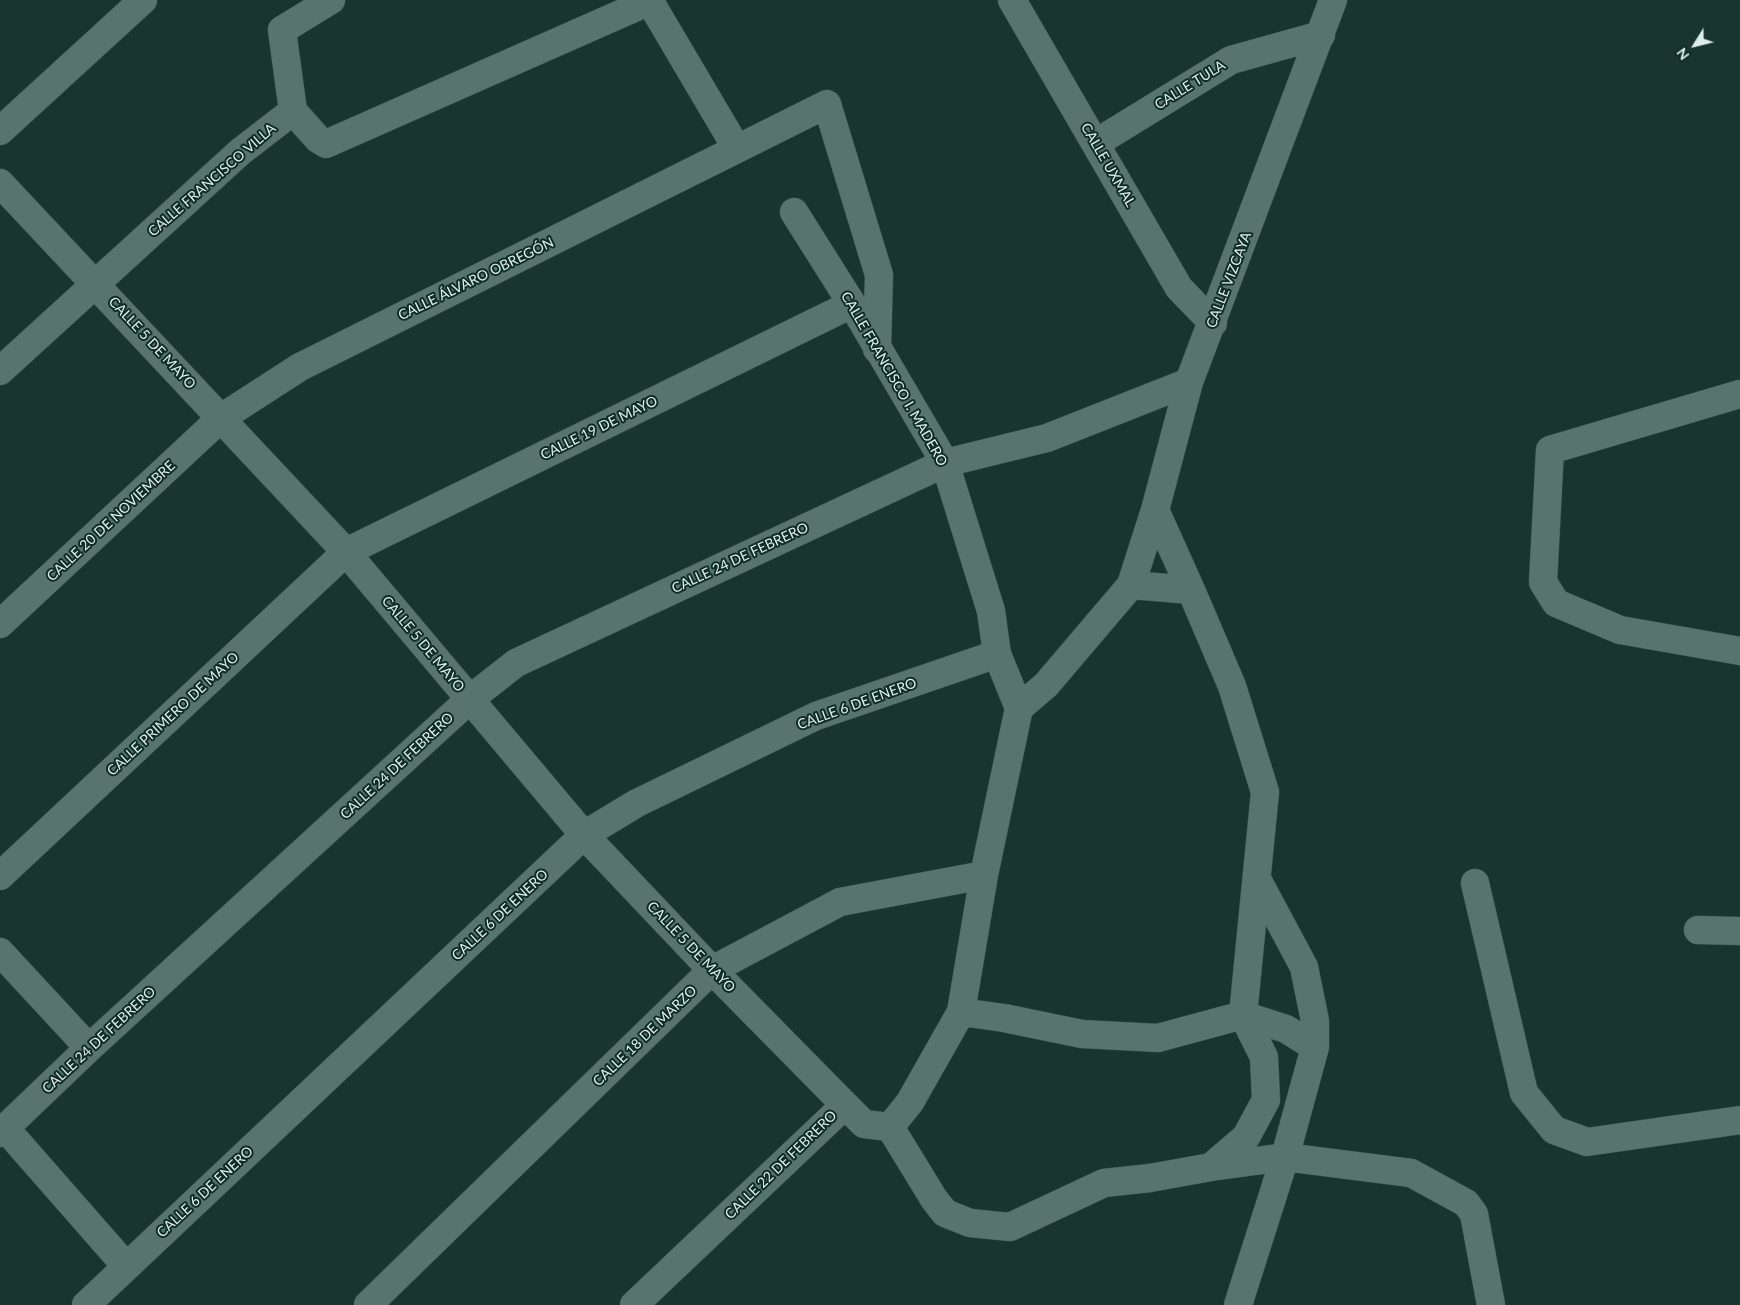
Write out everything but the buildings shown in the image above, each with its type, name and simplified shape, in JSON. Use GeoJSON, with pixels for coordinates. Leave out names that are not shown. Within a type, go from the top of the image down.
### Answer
{"type":"FeatureCollection","features":[{"type":"Feature","properties":{"kind":"street"},"geometry":{"type":"LineString","coordinates":[[0,131],[143,0]]}},
{"type":"Feature","properties":{"kind":"street"},"geometry":{"type":"LineString","coordinates":[[330,0],[282,30],[293,111],[318,139],[326,144],[650,1],[736,150]]}},
{"type":"Feature","properties":{"kind":"street","name":"CALLE UXMAL"},"geometry":{"type":"LineString","coordinates":[[1012,0],[1179,288],[1213,323]]}},
{"type":"Feature","properties":{"kind":"street","name":"CALLE VIZCAYA"},"geometry":{"type":"LineString","coordinates":[[1131,584],[1155,510],[1190,382],[1333,0]]}},
{"type":"Feature","properties":{"kind":"street","name":"CALLE TULA"},"geometry":{"type":"LineString","coordinates":[[1096,143],[1231,60],[1321,35]]}},
{"type":"Feature","properties":{"kind":"street","name":"CALLE ÁLVARO OBREGÓN"},"geometry":{"type":"LineString","coordinates":[[222,418],[300,367],[827,104],[879,275],[877,349]]}},
{"type":"Feature","properties":{"kind":"street","name":"CALLE FRANCISCO VILLA"},"geometry":{"type":"LineString","coordinates":[[0,370],[240,152],[293,111]]}},
{"type":"Feature","properties":{"kind":"street","name":"CALLE 5 DE MAYO"},"geometry":{"type":"LineString","coordinates":[[0,183],[222,418],[236,437],[346,552],[584,835],[712,970],[845,1105]]}},
{"type":"Feature","properties":{"kind":"street","name":"CALLE FRANCISCO I. MADERO"},"geometry":{"type":"LineString","coordinates":[[794,212],[852,304],[945,463],[991,611],[997,654],[1019,708]]}},
{"type":"Feature","properties":{"kind":"street","name":"CALLE 19 DE MAYO"},"geometry":{"type":"LineString","coordinates":[[346,552],[852,304]]}},
{"type":"Feature","properties":{"kind":"street","name":"CALLE 24 DE FEBRERO"},"geometry":{"type":"LineString","coordinates":[[3,1131],[89,1048],[470,699],[516,663],[945,463],[1047,438],[1190,382]]}},
{"type":"Feature","properties":{"kind":"street"},"geometry":{"type":"LineString","coordinates":[[1740,394],[1550,450],[1543,582],[1556,604],[1620,630],[1740,651]]}},
{"type":"Feature","properties":{"kind":"street","name":"CALLE 20 DE NOVIEMBRE"},"geometry":{"type":"LineString","coordinates":[[0,624],[222,418]]}},
{"type":"Feature","properties":{"kind":"street"},"geometry":{"type":"LineString","coordinates":[[1155,510],[1232,686],[1264,792],[1243,1014],[1264,1057],[1266,1100],[1246,1137],[1211,1167]]}},
{"type":"Feature","properties":{"kind":"street","name":"CALLE PRIMERO DE MAYO"},"geometry":{"type":"LineString","coordinates":[[0,876],[346,552]]}},
{"type":"Feature","properties":{"kind":"street"},"geometry":{"type":"LineString","coordinates":[[1191,590],[1131,584],[1046,686],[1019,708],[984,875],[961,1012],[910,1102],[890,1127],[934,1200],[946,1213],[970,1223],[1010,1227],[1104,1183],[1150,1178],[1211,1167],[1285,1158],[1410,1173],[1466,1204],[1474,1214],[1490,1305]]}},
{"type":"Feature","properties":{"kind":"street","name":"CALLE 6 DE ENERO"},"geometry":{"type":"LineString","coordinates":[[86,1305],[584,835],[637,803],[816,716],[997,654]]}},
{"type":"Feature","properties":{"kind":"street","name":"CALLE 18 DE MARZO"},"geometry":{"type":"LineString","coordinates":[[368,1305],[712,970],[840,902],[984,875]]}},
{"type":"Feature","properties":{"kind":"street"},"geometry":{"type":"LineString","coordinates":[[1238,1305],[1285,1158],[1315,1047],[1316,1022],[1304,966],[1257,879]]}},
{"type":"Feature","properties":{"kind":"street"},"geometry":{"type":"LineString","coordinates":[[1475,883],[1524,1093],[1554,1130],[1587,1142],[1740,1120]]}},
{"type":"Feature","properties":{"kind":"street"},"geometry":{"type":"LineString","coordinates":[[1698,930],[1740,931]]}},
{"type":"Feature","properties":{"kind":"street"},"geometry":{"type":"LineString","coordinates":[[0,952],[89,1048]]}},
{"type":"Feature","properties":{"kind":"street"},"geometry":{"type":"LineString","coordinates":[[961,1012],[1004,1018],[1082,1034],[1158,1038],[1243,1014],[1286,1029],[1315,1047]]}},
{"type":"Feature","properties":{"kind":"street","name":"CALLE 22 DE FEBRERO"},"geometry":{"type":"LineString","coordinates":[[634,1305],[845,1105],[864,1124],[890,1127]]}},
{"type":"Feature","properties":{"kind":"street"},"geometry":{"type":"LineString","coordinates":[[3,1131],[126,1266]]}}]}
